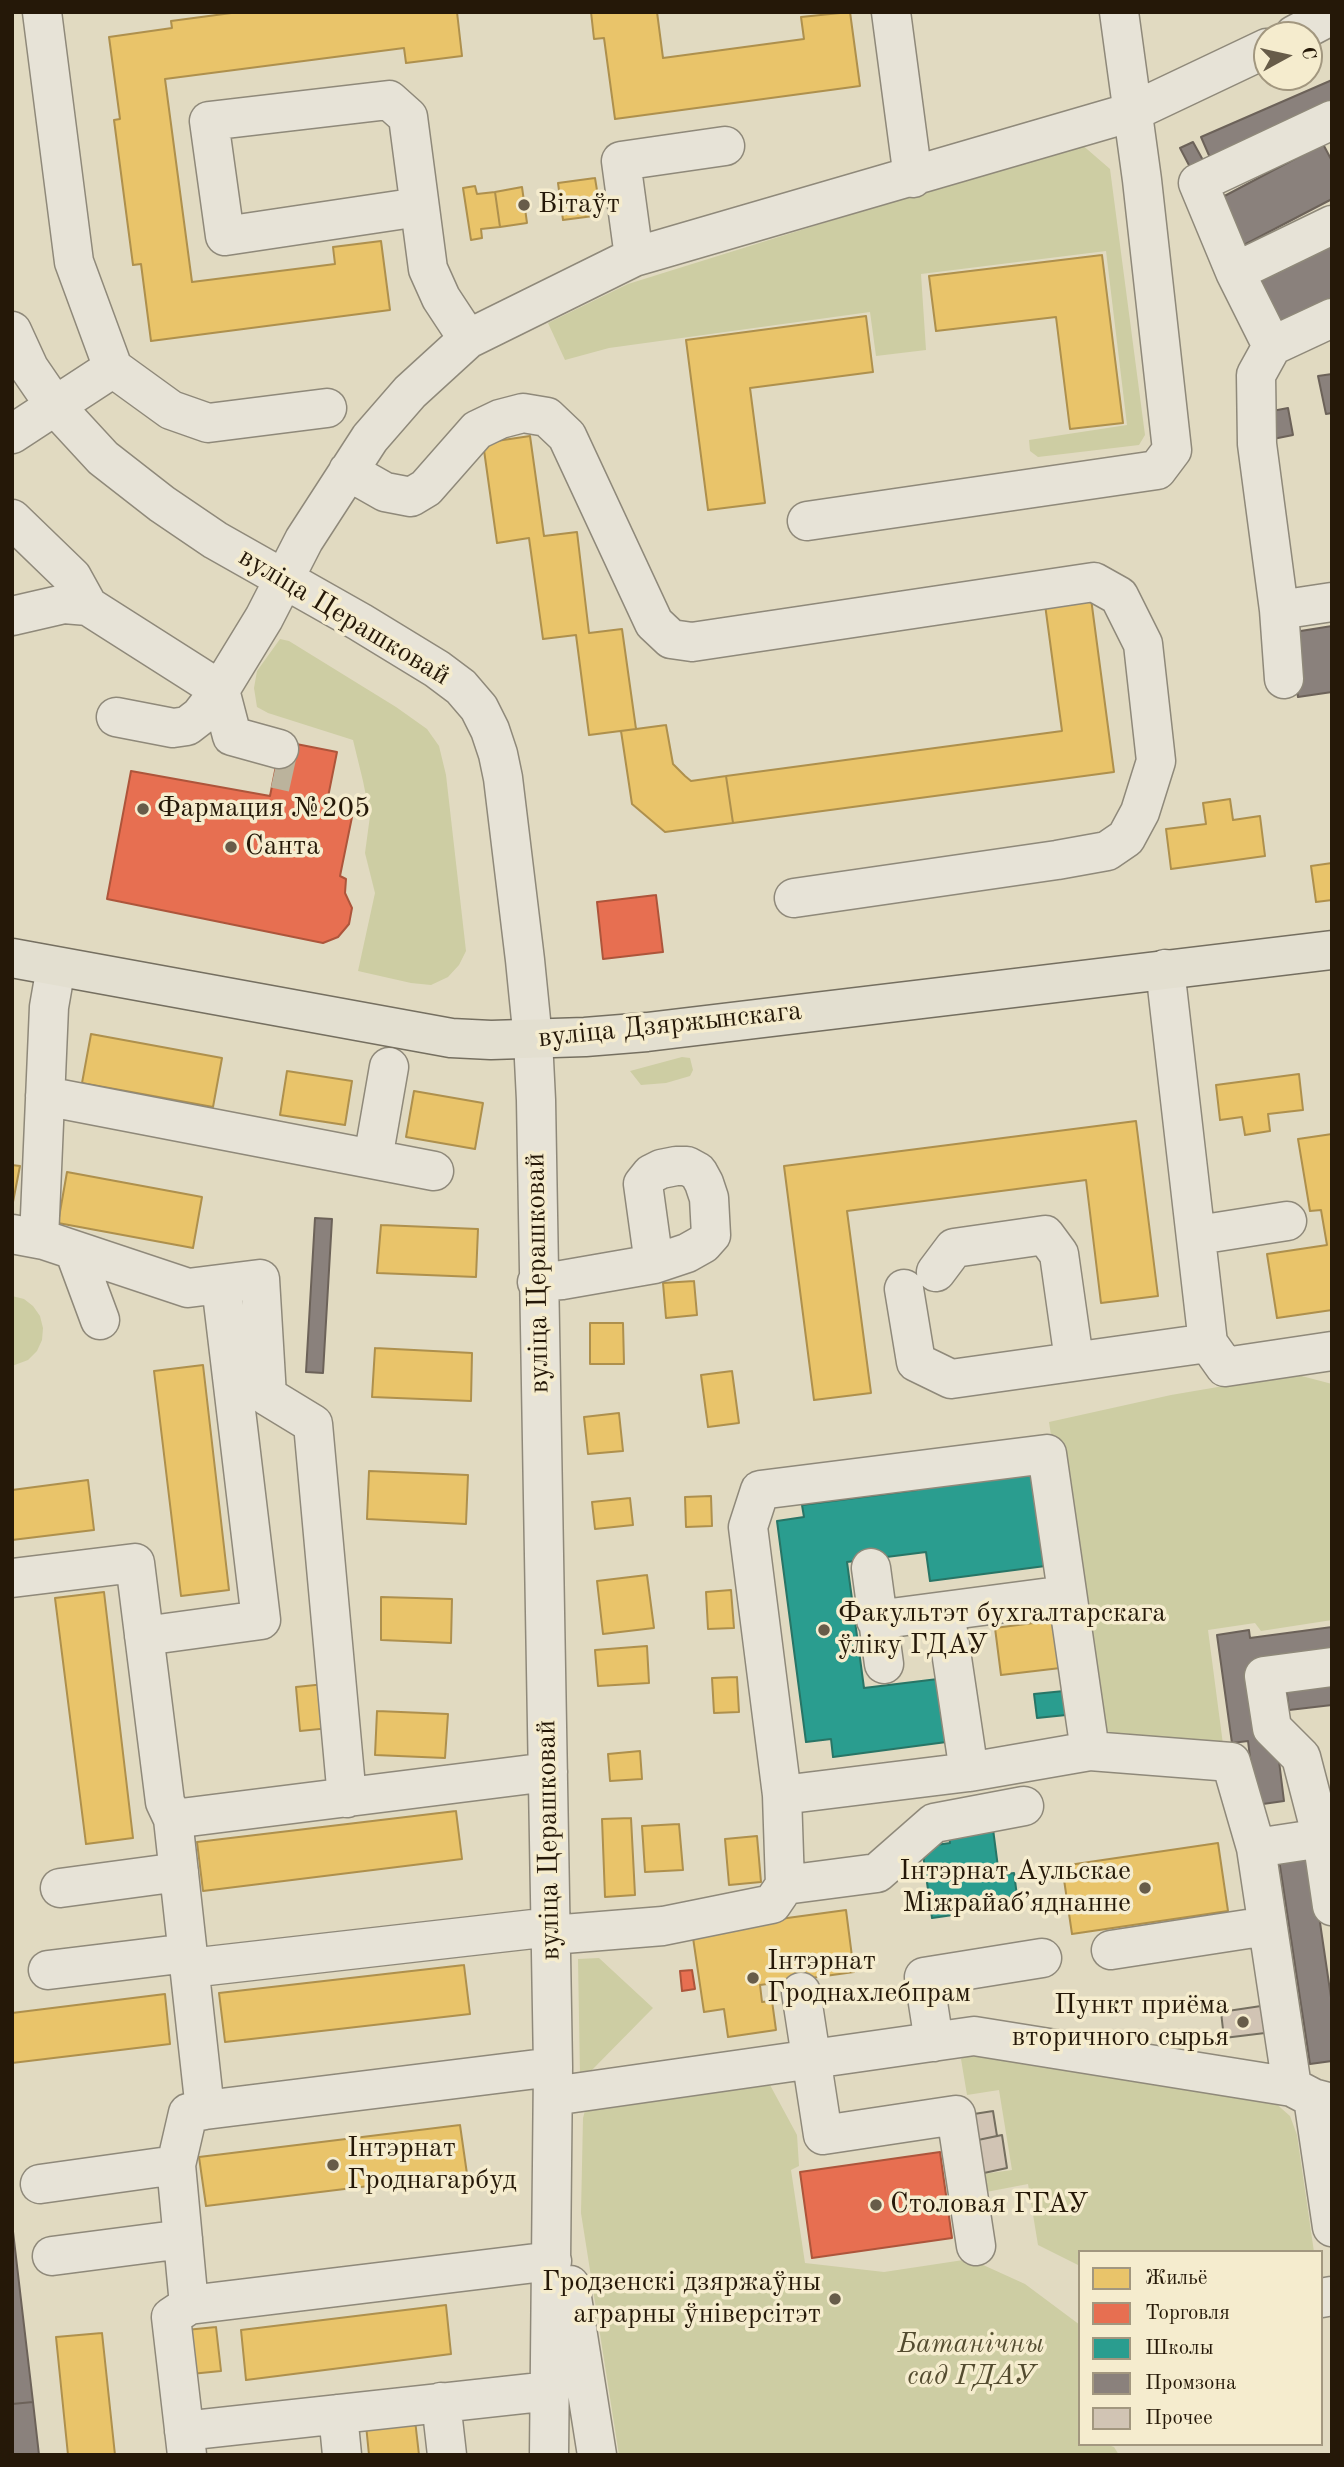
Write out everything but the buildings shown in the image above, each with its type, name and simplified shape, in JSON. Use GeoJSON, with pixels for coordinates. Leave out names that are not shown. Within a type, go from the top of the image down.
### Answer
{"type":"FeatureCollection","features":[{"type":"Feature","properties":{"kind":"main road","name":"вуліца Дзяржынскага"},"geometry":{"type":"LineString","coordinates":[[12,958],[452,1038],[533,1040],[647,1032],[1332,950]]}},
{"type":"Feature","properties":{"kind":"street"},"geometry":{"type":"LineString","coordinates":[[42,12],[74,262],[113,368],[171,410],[208,423],[327,408]]}},
{"type":"Feature","properties":{"kind":"street"},"geometry":{"type":"LineString","coordinates":[[891,12],[914,178]]}},
{"type":"Feature","properties":{"kind":"street"},"geometry":{"type":"LineString","coordinates":[[807,521],[1157,470],[1172,450],[1119,12]]}},
{"type":"Feature","properties":{"kind":"street"},"geometry":{"type":"LineString","coordinates":[[116,717],[173,728],[187,726],[200,716],[220,690],[264,618],[304,540],[370,438],[410,392],[468,339],[634,257],[914,178],[1132,112],[1253,55]]}},
{"type":"Feature","properties":{"kind":"street"},"geometry":{"type":"LineString","coordinates":[[419,207],[225,236],[209,121],[388,100],[408,117],[428,269],[441,298],[468,339]]}},
{"type":"Feature","properties":{"kind":"street"},"geometry":{"type":"LineString","coordinates":[[1272,346],[1235,272],[1198,183],[1332,120]]}},
{"type":"Feature","properties":{"kind":"street"},"geometry":{"type":"LineString","coordinates":[[634,257],[621,161],[725,146]]}},
{"type":"Feature","properties":{"kind":"street"},"geometry":{"type":"LineString","coordinates":[[1235,272],[1332,225]]}},
{"type":"Feature","properties":{"kind":"street"},"geometry":{"type":"LineString","coordinates":[[1284,679],[1279,610],[1257,444],[1256,375],[1272,346],[1332,318]]}},
{"type":"Feature","properties":{"kind":"street","name":"вуліца Церашковай"},"geometry":{"type":"LineString","coordinates":[[12,331],[29,368],[55,406],[103,458],[162,504],[215,540],[437,669],[461,687],[478,708],[494,742],[503,778],[533,1040],[553,2082],[549,2455]]}},
{"type":"Feature","properties":{"kind":"street"},"geometry":{"type":"LineString","coordinates":[[12,434],[113,368]]}},
{"type":"Feature","properties":{"kind":"street"},"geometry":{"type":"LineString","coordinates":[[348,471],[385,492],[411,497],[426,488],[477,430],[500,419],[523,413],[547,417],[567,436],[654,623],[671,639],[692,642],[1094,582],[1119,596],[1143,643],[1156,761],[1140,813],[1125,838],[1107,851],[793,898]]}},
{"type":"Feature","properties":{"kind":"street"},"geometry":{"type":"LineString","coordinates":[[12,519],[72,577],[88,606]]}},
{"type":"Feature","properties":{"kind":"street"},"geometry":{"type":"LineString","coordinates":[[1279,610],[1332,602]]}},
{"type":"Feature","properties":{"kind":"street"},"geometry":{"type":"LineString","coordinates":[[12,616],[64,604],[88,606],[220,690],[232,736],[277,759]]}},
{"type":"Feature","properties":{"kind":"street"},"geometry":{"type":"LineString","coordinates":[[56,967],[48,1007],[42,1241],[100,1320]]}},
{"type":"Feature","properties":{"kind":"street"},"geometry":{"type":"LineString","coordinates":[[1166,970],[1198,1235],[1208,1343],[1225,1367],[1332,1351]]}},
{"type":"Feature","properties":{"kind":"street"},"geometry":{"type":"LineString","coordinates":[[373,1159],[389,1067]]}},
{"type":"Feature","properties":{"kind":"street"},"geometry":{"type":"LineString","coordinates":[[45,1096],[434,1171]]}},
{"type":"Feature","properties":{"kind":"street"},"geometry":{"type":"LineString","coordinates":[[1198,1235],[1286,1222]]}},
{"type":"Feature","properties":{"kind":"street"},"geometry":{"type":"LineString","coordinates":[[1074,1360],[1059,1254],[1045,1235],[954,1248],[920,1280],[916,1362],[951,1378],[1208,1343]]}},
{"type":"Feature","properties":{"kind":"street"},"geometry":{"type":"LineString","coordinates":[[42,1241],[188,1288],[260,1279],[267,1396],[313,1424],[347,1798]]}},
{"type":"Feature","properties":{"kind":"street"},"geometry":{"type":"LineString","coordinates":[[537,1282],[654,1264]]}},
{"type":"Feature","properties":{"kind":"street"},"geometry":{"type":"LineString","coordinates":[[144,1636],[261,1620],[221,1285]]}},
{"type":"Feature","properties":{"kind":"street"},"geometry":{"type":"LineString","coordinates":[[48,1970],[551,1931],[663,1926],[772,1904],[785,1885],[782,1795],[748,1527],[760,1490],[1047,1454],[1090,1751]]}},
{"type":"Feature","properties":{"kind":"street"},"geometry":{"type":"LineString","coordinates":[[12,1578],[135,1563],[164,1802],[173,1819],[205,2110]]}},
{"type":"Feature","properties":{"kind":"street"},"geometry":{"type":"LineString","coordinates":[[871,1568],[884,1664]]}},
{"type":"Feature","properties":{"kind":"street"},"geometry":{"type":"LineString","coordinates":[[876,1620],[1066,1595]]}},
{"type":"Feature","properties":{"kind":"street"},"geometry":{"type":"LineString","coordinates":[[945,1611],[969,1772]]}},
{"type":"Feature","properties":{"kind":"street"},"geometry":{"type":"LineString","coordinates":[[1332,1667],[1264,1676],[1272,1728],[1301,1757],[1322,1838],[1332,1906]]}},
{"type":"Feature","properties":{"kind":"street"},"geometry":{"type":"LineString","coordinates":[[782,1795],[969,1772],[1090,1751],[1231,1762],[1256,1848],[1268,1926],[1312,2096],[1332,2227]]}},
{"type":"Feature","properties":{"kind":"street"},"geometry":{"type":"LineString","coordinates":[[173,1819],[548,1772]]}},
{"type":"Feature","properties":{"kind":"street"},"geometry":{"type":"LineString","coordinates":[[785,1885],[877,1873],[934,1823],[1024,1806]]}},
{"type":"Feature","properties":{"kind":"street"},"geometry":{"type":"LineString","coordinates":[[1256,1848],[1322,1838]]}},
{"type":"Feature","properties":{"kind":"street"},"geometry":{"type":"LineString","coordinates":[[60,1888],[179,1872]]}},
{"type":"Feature","properties":{"kind":"street"},"geometry":{"type":"LineString","coordinates":[[1111,1951],[1268,1926]]}},
{"type":"Feature","properties":{"kind":"street"},"geometry":{"type":"LineString","coordinates":[[934,2042],[924,1977],[1042,1958]]}},
{"type":"Feature","properties":{"kind":"street"},"geometry":{"type":"LineString","coordinates":[[801,1992],[823,2135],[956,2115],[976,2246]]}},
{"type":"Feature","properties":{"kind":"street"},"geometry":{"type":"LineString","coordinates":[[188,2305],[176,2165],[188,2113],[811,2059],[974,2036],[1312,2096]]}},
{"type":"Feature","properties":{"kind":"street"},"geometry":{"type":"LineString","coordinates":[[40,2184],[176,2165]]}},
{"type":"Feature","properties":{"kind":"street"},"geometry":{"type":"LineString","coordinates":[[553,2179],[597,2455]]}},
{"type":"Feature","properties":{"kind":"street"},"geometry":{"type":"LineString","coordinates":[[52,2256],[183,2239]]}},
{"type":"Feature","properties":{"kind":"street"},"geometry":{"type":"LineString","coordinates":[[550,2391],[338,2414],[186,2443],[171,2317],[188,2305],[552,2261]]}},
{"type":"Feature","properties":{"kind":"street"},"geometry":{"type":"LineString","coordinates":[[441,2402],[447,2455]]}},
{"type":"Feature","properties":{"kind":"street"},"geometry":{"type":"LineString","coordinates":[[338,2414],[342,2455]]}},
{"type":"Feature","properties":{"kind":"green space"},"geometry":{"type":"Polygon","coordinates":[[[1080,143],[1110,169],[1145,435],[1139,445],[1038,457],[1030,451],[1029,440],[1127,425],[1106,251],[921,274],[926,350],[876,356],[870,312],[609,348],[565,360],[548,323],[628,284],[1080,143]]]}},
{"type":"Feature","properties":{"kind":"green space"},"geometry":{"type":"Polygon","coordinates":[[[280,639],[289,641],[396,707],[427,729],[439,746],[446,775],[466,951],[459,965],[448,977],[431,985],[358,971],[375,893],[365,853],[370,816],[363,781],[353,740],[257,707],[254,688],[257,671],[280,639]]]}},
{"type":"Feature","properties":{"kind":"green space"},"geometry":{"type":"Polygon","coordinates":[[[682,1057],[690,1058],[693,1070],[690,1076],[666,1083],[641,1085],[630,1071],[682,1057]]]}},
{"type":"Feature","properties":{"kind":"green space"},"geometry":{"type":"Polygon","coordinates":[[[12,1296],[24,1299],[33,1306],[40,1316],[43,1328],[37,1351],[28,1360],[12,1366],[12,1296]]]}},
{"type":"Feature","properties":{"kind":"green space"},"geometry":{"type":"Polygon","coordinates":[[[1294,1374],[1332,1384],[1332,1620],[1261,1631],[1255,1623],[1208,1630],[1224,1752],[1098,1743],[1049,1422],[1171,1395],[1294,1374]]]}},
{"type":"Feature","properties":{"kind":"green space"},"geometry":{"type":"Polygon","coordinates":[[[599,1958],[653,2008],[588,2074],[580,2075],[578,1959],[599,1958]]]}},
{"type":"Feature","properties":{"kind":"green space"},"geometry":{"type":"Polygon","coordinates":[[[979,2052],[1273,2101],[1290,2116],[1297,2135],[1314,2250],[1078,2250],[1078,2265],[1038,2245],[1028,2184],[986,2192],[983,2174],[1012,2170],[999,2090],[967,2095],[961,2059],[967,2054],[979,2052]]]}},
{"type":"Feature","properties":{"kind":"green space","name":"Батанічны сад ГДАУ"},"geometry":{"type":"Polygon","coordinates":[[[770,2085],[797,2135],[799,2166],[791,2170],[805,2263],[884,2272],[970,2259],[1025,2284],[1078,2324],[1078,2446],[1111,2446],[1119,2455],[619,2455],[581,2213],[583,2118],[586,2107],[770,2085]]]}},
{"type":"Feature","properties":{"kind":"tunnel"},"geometry":{"type":"LineString","coordinates":[[275,769],[293,773]]}},
{"type":"Feature","properties":{"kind":"place","name":"Вітаўт"},"geometry":{"type":"Point","coordinates":[524,205]}},
{"type":"Feature","properties":{"kind":"place","name":"Фармация №205"},"geometry":{"type":"Point","coordinates":[143,809]}},
{"type":"Feature","properties":{"kind":"place","name":"Санта"},"geometry":{"type":"Point","coordinates":[231,847]}},
{"type":"Feature","properties":{"kind":"place","name":"Факультэт бухгалтарскага ўліку ГДАУ"},"geometry":{"type":"Point","coordinates":[824,1630]}},
{"type":"Feature","properties":{"kind":"place","name":"Інтэрнат Аульскае Міжрайабʼяднанне"},"geometry":{"type":"Point","coordinates":[1145,1888]}},
{"type":"Feature","properties":{"kind":"place","name":"Інтэрнат Гроднахлебпрам"},"geometry":{"type":"Point","coordinates":[753,1978]}},
{"type":"Feature","properties":{"kind":"place","name":"Пункт приёма вторичного сырья"},"geometry":{"type":"Point","coordinates":[1243,2022]}},
{"type":"Feature","properties":{"kind":"place","name":"Інтэрнат Гроднагарбуд"},"geometry":{"type":"Point","coordinates":[333,2165]}},
{"type":"Feature","properties":{"kind":"place","name":"Столовая ГГАУ"},"geometry":{"type":"Point","coordinates":[876,2205]}},
{"type":"Feature","properties":{"kind":"place","name":"Гродзенскі дзяржаўны аграрны ўніверсітэт"},"geometry":{"type":"Point","coordinates":[835,2299]}}]}
